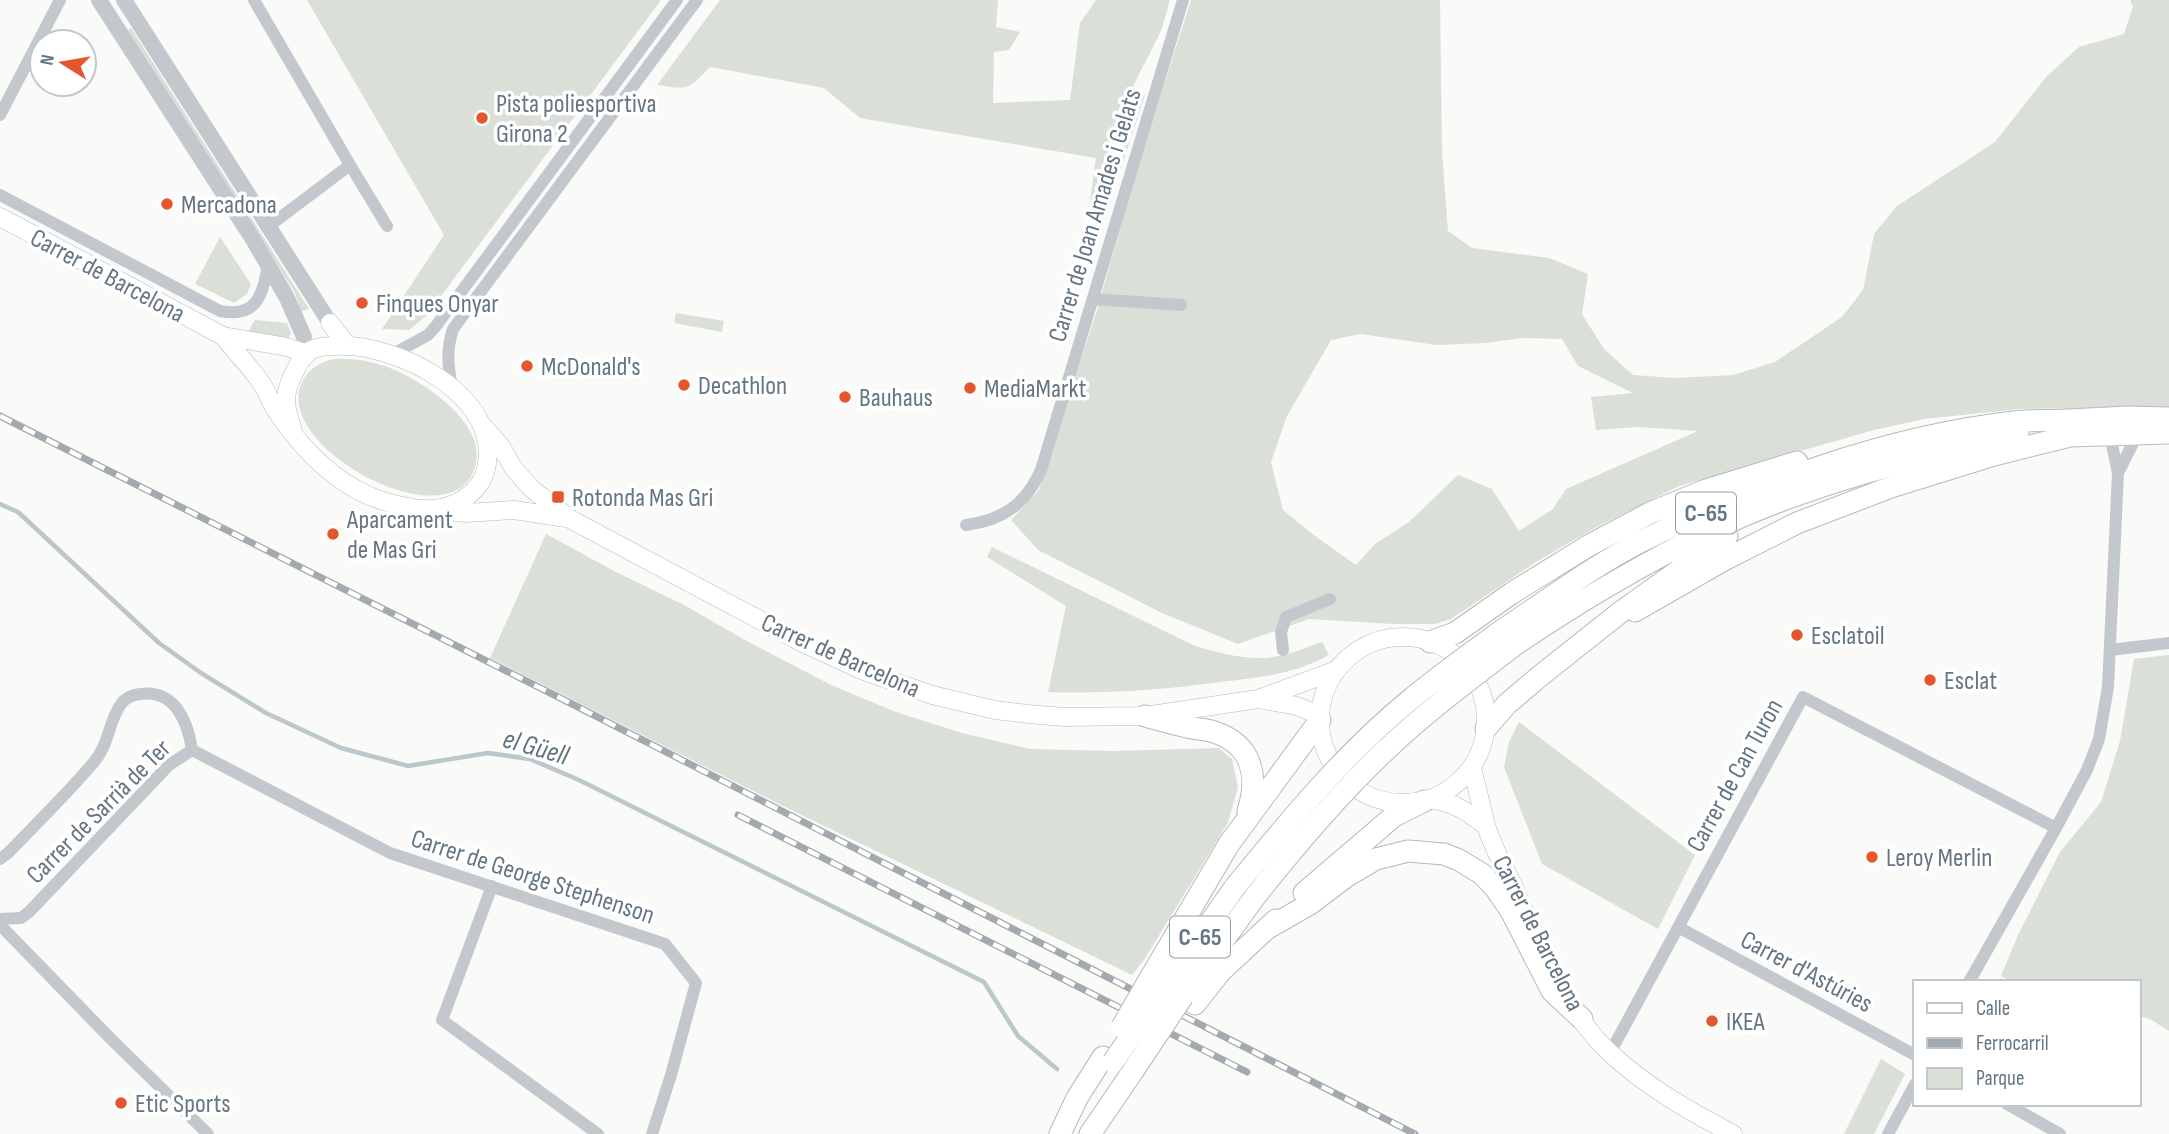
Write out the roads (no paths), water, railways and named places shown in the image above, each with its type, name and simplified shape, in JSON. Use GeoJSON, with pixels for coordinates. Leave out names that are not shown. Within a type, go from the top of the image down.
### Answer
{"type":"FeatureCollection","features":[{"type":"Feature","properties":{"kind":"main road","name":"Carrer de Barcelona"},"geometry":{"type":"LineString","coordinates":[[0,217],[219,334],[287,347],[307,347]]}},
{"type":"Feature","properties":{"kind":"main road"},"geometry":{"type":"LineString","coordinates":[[330,323],[347,345]]}},
{"type":"Feature","properties":{"kind":"main road","name":"Carrer de Barcelona"},"geometry":{"type":"LineString","coordinates":[[219,334],[259,380],[293,432]]}},
{"type":"Feature","properties":{"kind":"main road"},"geometry":{"type":"LineString","coordinates":[[347,345],[375,348],[393,354],[417,364],[452,387],[481,424],[487,444],[486,468],[482,478],[473,491],[447,507],[432,510],[370,496],[350,486],[312,455],[293,432],[286,394],[293,373],[307,347],[347,345]]}},
{"type":"Feature","properties":{"kind":"main road","name":"C-65"},"geometry":{"type":"LineString","coordinates":[[1062,1134],[1108,1059],[1173,992],[1244,893],[1294,847],[1386,750],[1508,637],[1569,585],[1639,543],[1737,498],[1842,460],[1959,429],[2017,421],[2169,418]]}},
{"type":"Feature","properties":{"kind":"main road","name":"C-65"},"geometry":{"type":"LineString","coordinates":[[1508,637],[1649,561],[1745,516],[1840,481],[2068,420]]}},
{"type":"Feature","properties":{"kind":"main road","name":"Carrer de Barcelona"},"geometry":{"type":"LineString","coordinates":[[481,424],[532,489],[570,519],[803,643],[895,683],[942,698],[995,710],[1063,717],[1145,716],[1258,699],[1337,670]]}},
{"type":"Feature","properties":{"kind":"main road"},"geometry":{"type":"LineString","coordinates":[[1610,621],[1643,608],[1759,541],[1834,507],[1891,487],[1994,455],[2070,436],[2169,433]]}},
{"type":"Feature","properties":{"kind":"main road"},"geometry":{"type":"LineString","coordinates":[[1430,642],[1455,633],[1512,593],[1588,546],[1650,513],[1703,491],[1876,441],[1929,436]]}},
{"type":"Feature","properties":{"kind":"main road"},"geometry":{"type":"LineString","coordinates":[[1486,728],[1507,704],[1610,621],[1720,540],[1771,513],[1863,475]]}},
{"type":"Feature","properties":{"kind":"main road","name":"Carrer de Barcelona"},"geometry":{"type":"LineString","coordinates":[[432,510],[467,513],[514,510],[570,519]]}},
{"type":"Feature","properties":{"kind":"main road"},"geometry":{"type":"LineString","coordinates":[[1173,992],[1221,971],[1319,880],[1394,816],[1450,789],[1472,768],[1483,746],[1486,728],[1485,703],[1473,675],[1455,655],[1430,642],[1405,637],[1380,640],[1357,651],[1337,670],[1326,688],[1319,718],[1322,741],[1329,760],[1341,776],[1370,797],[1404,804],[1427,800]]}},
{"type":"Feature","properties":{"kind":"main road","name":"Carrer de Barcelona"},"geometry":{"type":"LineString","coordinates":[[1258,699],[1297,706],[1319,718]]}},
{"type":"Feature","properties":{"kind":"main road"},"geometry":{"type":"LineString","coordinates":[[1145,716],[1212,731],[1231,739],[1243,750],[1252,768],[1254,785],[1245,821]]}},
{"type":"Feature","properties":{"kind":"main road"},"geometry":{"type":"LineString","coordinates":[[1173,992],[1229,844],[1319,718]]}},
{"type":"Feature","properties":{"kind":"main road","name":"Carrer de Barcelona"},"geometry":{"type":"LineString","coordinates":[[1472,768],[1486,826],[1545,955],[1582,1019],[1610,1052],[1642,1080],[1733,1134]]}},
{"type":"Feature","properties":{"kind":"main road","name":"Carrer de Barcelona"},"geometry":{"type":"LineString","coordinates":[[1427,800],[1450,802],[1486,826]]}},
{"type":"Feature","properties":{"kind":"main road"},"geometry":{"type":"LineString","coordinates":[[1268,928],[1310,904],[1347,876],[1376,859],[1408,851],[1444,854],[1482,874],[1496,889],[1511,911],[1552,990],[1582,1019]]}},
{"type":"Feature","properties":{"kind":"main road","name":"C-65"},"geometry":{"type":"LineString","coordinates":[[1093,1134],[1137,1073],[1173,992]]}},
{"type":"Feature","properties":{"kind":"street"},"geometry":{"type":"LineString","coordinates":[[0,116],[60,0]]}},
{"type":"Feature","properties":{"kind":"street"},"geometry":{"type":"LineString","coordinates":[[99,0],[268,265],[287,298],[307,347]]}},
{"type":"Feature","properties":{"kind":"street"},"geometry":{"type":"LineString","coordinates":[[124,0],[330,323]]}},
{"type":"Feature","properties":{"kind":"street"},"geometry":{"type":"LineString","coordinates":[[254,0],[387,226]]}},
{"type":"Feature","properties":{"kind":"street"},"geometry":{"type":"LineString","coordinates":[[393,354],[428,335],[436,326],[677,0]]}},
{"type":"Feature","properties":{"kind":"street"},"geometry":{"type":"LineString","coordinates":[[452,387],[447,358],[453,329],[697,0]]}},
{"type":"Feature","properties":{"kind":"street","name":"Carrer de Joan Amades i Gelats"},"geometry":{"type":"LineString","coordinates":[[966,525],[994,519],[1017,505],[1034,484],[1044,460],[1184,0]]}},
{"type":"Feature","properties":{"kind":"street"},"geometry":{"type":"LineString","coordinates":[[269,226],[350,165]]}},
{"type":"Feature","properties":{"kind":"street","name":"Carrer de Barcelona"},"geometry":{"type":"LineString","coordinates":[[0,195],[204,303],[229,313],[237,313],[256,302],[264,289],[268,265]]}},
{"type":"Feature","properties":{"kind":"street"},"geometry":{"type":"LineString","coordinates":[[1093,299],[1181,305]]}},
{"type":"Feature","properties":{"kind":"street","name":"Carrer de Barcelona"},"geometry":{"type":"LineString","coordinates":[[204,303],[219,334]]}},
{"type":"Feature","properties":{"kind":"street"},"geometry":{"type":"LineString","coordinates":[[1970,980],[2056,828],[2087,770],[2099,739],[2107,699],[2118,473],[2110,435]]}},
{"type":"Feature","properties":{"kind":"street"},"geometry":{"type":"LineString","coordinates":[[2118,473],[2137,435]]}},
{"type":"Feature","properties":{"kind":"street"},"geometry":{"type":"LineString","coordinates":[[1283,650],[1281,632],[1286,617],[1330,599]]}},
{"type":"Feature","properties":{"kind":"street"},"geometry":{"type":"LineString","coordinates":[[2110,650],[2169,643]]}},
{"type":"Feature","properties":{"kind":"street","name":"Carrer de Sarrià de Ter"},"geometry":{"type":"LineString","coordinates":[[0,859],[96,760],[110,733],[114,714],[123,701],[132,695],[152,695],[174,704],[184,717],[192,750]]}},
{"type":"Feature","properties":{"kind":"street","name":"Carrer de Can Turon"},"geometry":{"type":"LineString","coordinates":[[1610,1052],[1803,697],[2056,828]]}},
{"type":"Feature","properties":{"kind":"street","name":"Carrer de Sarrià de Ter"},"geometry":{"type":"LineString","coordinates":[[192,750],[390,853]]}},
{"type":"Feature","properties":{"kind":"street","name":"Carrer de Sarrià de Ter"},"geometry":{"type":"LineString","coordinates":[[0,919],[20,918],[29,912],[169,765],[192,750]]}},
{"type":"Feature","properties":{"kind":"street","name":"Carrer de George Stephenson"},"geometry":{"type":"LineString","coordinates":[[390,853],[666,944],[696,983],[652,1134]]}},
{"type":"Feature","properties":{"kind":"street"},"geometry":{"type":"LineString","coordinates":[[492,886],[442,1020],[598,1134]]}},
{"type":"Feature","properties":{"kind":"street"},"geometry":{"type":"LineString","coordinates":[[0,925],[208,1134]]}},
{"type":"Feature","properties":{"kind":"street","name":"Carrer d'Astúries"},"geometry":{"type":"LineString","coordinates":[[1678,927],[1913,1054]]}},
{"type":"Feature","properties":{"kind":"street"},"geometry":{"type":"LineString","coordinates":[[1888,1134],[1913,1088]]}},
{"type":"Feature","properties":{"kind":"street"},"geometry":{"type":"LineString","coordinates":[[2011,1106],[2060,1134]]}},
{"type":"Feature","properties":{"kind":"waterway","name":"el Güell"},"geometry":{"type":"LineString","coordinates":[[0,504],[18,512],[159,643],[201,673],[266,713],[341,748],[408,766],[488,753],[530,759],[579,780],[984,982],[1018,1036],[1057,1069]]}},
{"type":"Feature","properties":{"kind":"railway"},"geometry":{"type":"LineString","coordinates":[[0,416],[1415,1134]]}},
{"type":"Feature","properties":{"kind":"railway"},"geometry":{"type":"LineString","coordinates":[[738,815],[1247,1072]]}},
{"type":"Feature","properties":{"kind":"place","name":"Pista poliesportiva Girona 2"},"geometry":{"type":"Point","coordinates":[482,118]}},
{"type":"Feature","properties":{"kind":"place","name":"Mercadona"},"geometry":{"type":"Point","coordinates":[167,204]}},
{"type":"Feature","properties":{"kind":"place","name":"Finques Onyar"},"geometry":{"type":"Point","coordinates":[362,303]}},
{"type":"Feature","properties":{"kind":"place","name":"McDonald's"},"geometry":{"type":"Point","coordinates":[527,366]}},
{"type":"Feature","properties":{"kind":"place","name":"Decathlon"},"geometry":{"type":"Point","coordinates":[684,385]}},
{"type":"Feature","properties":{"kind":"place","name":"MediaMarkt"},"geometry":{"type":"Point","coordinates":[970,388]}},
{"type":"Feature","properties":{"kind":"place","name":"Bauhaus"},"geometry":{"type":"Point","coordinates":[845,397]}},
{"type":"Feature","properties":{"kind":"place","name":"Rotonda Mas Gri"},"geometry":{"type":"Point","coordinates":[558,497]}},
{"type":"Feature","properties":{"kind":"place","name":"Aparcament de Mas Gri"},"geometry":{"type":"Point","coordinates":[333,534]}},
{"type":"Feature","properties":{"kind":"place","name":"Esclatoil"},"geometry":{"type":"Point","coordinates":[1797,635]}},
{"type":"Feature","properties":{"kind":"place","name":"Esclat"},"geometry":{"type":"Point","coordinates":[1930,680]}},
{"type":"Feature","properties":{"kind":"place","name":"Leroy Merlin"},"geometry":{"type":"Point","coordinates":[1872,857]}},
{"type":"Feature","properties":{"kind":"place","name":"IKEA"},"geometry":{"type":"Point","coordinates":[1712,1021]}},
{"type":"Feature","properties":{"kind":"place","name":"Etic Sports"},"geometry":{"type":"Point","coordinates":[121,1103]}}]}
